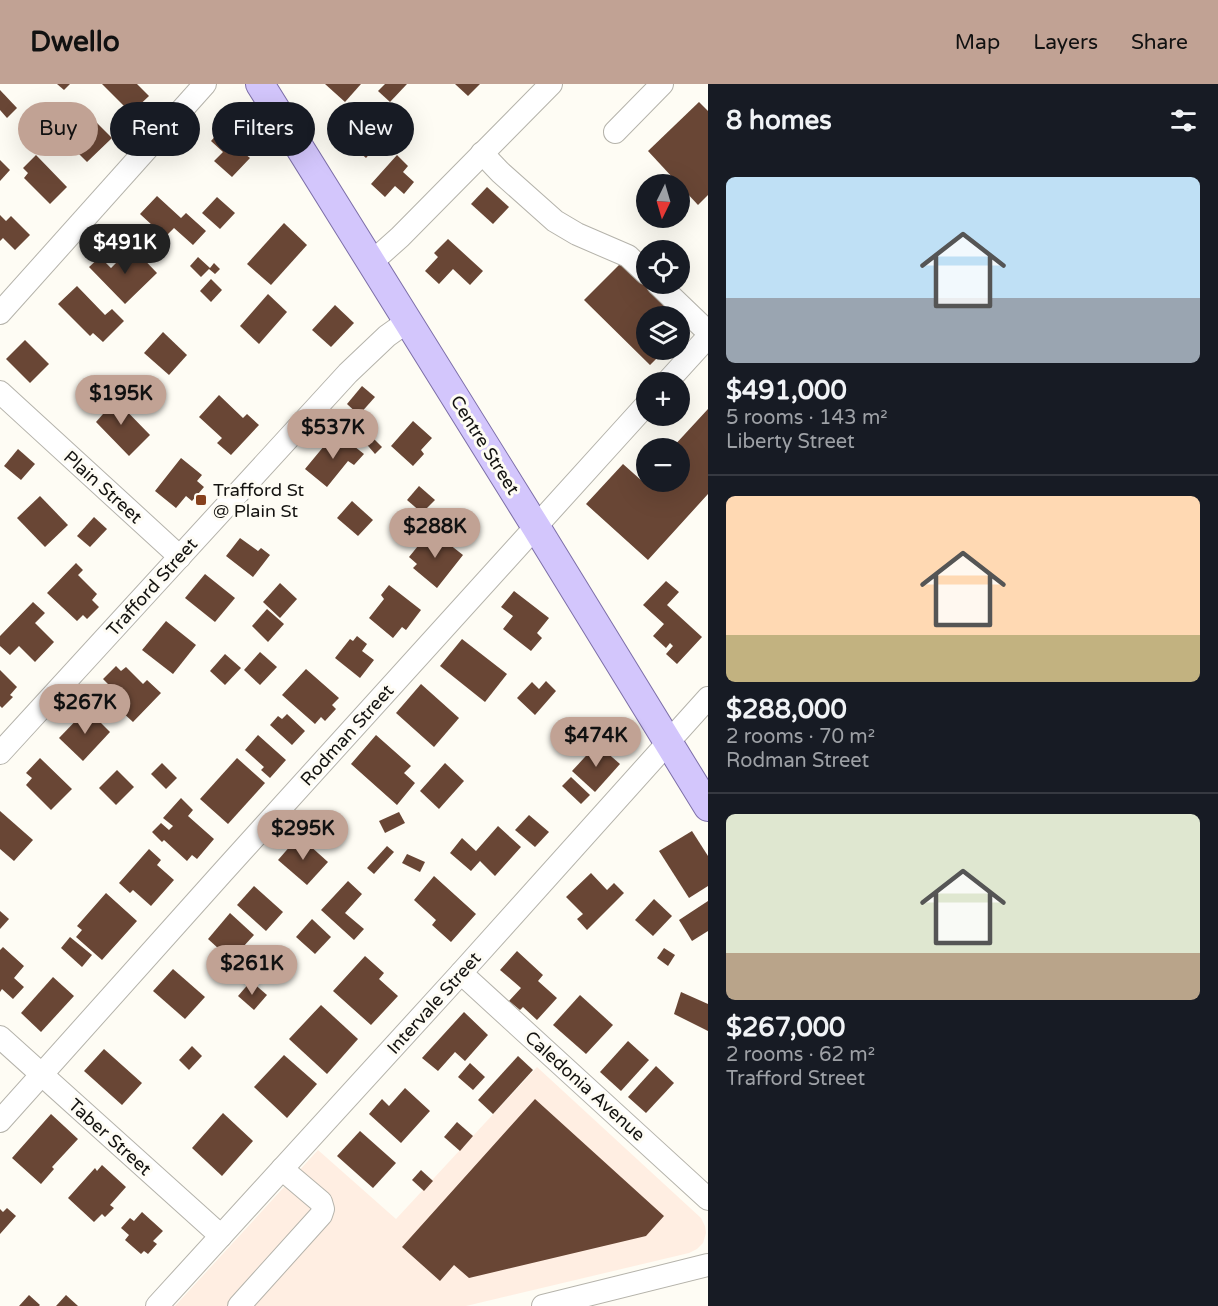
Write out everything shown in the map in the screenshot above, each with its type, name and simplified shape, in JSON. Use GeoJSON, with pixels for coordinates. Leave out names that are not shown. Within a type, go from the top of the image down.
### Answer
{"type":"FeatureCollection","features":[{"type":"Feature","properties":{"kind":"main road","name":"Centre Street"},"geometry":{"type":"LineString","coordinates":[[260,84],[708,807]]}},
{"type":"Feature","properties":{"kind":"street"},"geometry":{"type":"LineString","coordinates":[[0,313],[205,84]]}},
{"type":"Feature","properties":{"kind":"street"},"geometry":{"type":"LineString","coordinates":[[372,262],[400,237],[550,84]]}},
{"type":"Feature","properties":{"kind":"street"},"geometry":{"type":"LineString","coordinates":[[615,132],[662,84]]}},
{"type":"Feature","properties":{"kind":"street"},"geometry":{"type":"LineString","coordinates":[[482,153],[555,221],[577,234],[623,253],[636,264]]}},
{"type":"Feature","properties":{"kind":"street"},"geometry":{"type":"LineString","coordinates":[[668,294],[708,332]]}},
{"type":"Feature","properties":{"kind":"street","name":"Trafford Street"},"geometry":{"type":"LineString","coordinates":[[0,753],[348,373],[387,336],[408,321]]}},
{"type":"Feature","properties":{"kind":"street"},"geometry":{"type":"LineString","coordinates":[[676,372],[708,337]]}},
{"type":"Feature","properties":{"kind":"street","name":"Plain Street"},"geometry":{"type":"LineString","coordinates":[[0,392],[180,557]]}},
{"type":"Feature","properties":{"kind":"street","name":"Rodman Street"},"geometry":{"type":"LineString","coordinates":[[0,1120],[636,416]]}},
{"type":"Feature","properties":{"kind":"street","name":"Intervale Street"},"geometry":{"type":"LineString","coordinates":[[157,1306],[708,698]]}},
{"type":"Feature","properties":{"kind":"street","name":"Caledonia Avenue"},"geometry":{"type":"LineString","coordinates":[[461,973],[708,1199]]}},
{"type":"Feature","properties":{"kind":"street","name":"Taber Street"},"geometry":{"type":"LineString","coordinates":[[0,1037],[221,1236]]}},
{"type":"Feature","properties":{"kind":"street"},"geometry":{"type":"LineString","coordinates":[[239,1306],[321,1215],[323,1209],[321,1202],[282,1169]]}},
{"type":"Feature","properties":{"kind":"street"},"geometry":{"type":"LineString","coordinates":[[543,1306],[708,1265]]}},
{"type":"Feature","properties":{"kind":"shaded area"},"geometry":{"type":"Polygon","coordinates":[[[537,1067],[701,1218],[706,1233],[703,1243],[697,1249],[689,1253],[466,1306],[175,1306],[318,1150],[396,1219],[537,1067]]]}},
{"type":"Feature","properties":{"kind":"building"},"geometry":{"type":"Polygon","coordinates":[[[57,84],[70,84],[64,90],[57,84]]]}},
{"type":"Feature","properties":{"kind":"building"},"geometry":{"type":"Polygon","coordinates":[[[102,84],[137,84],[149,96],[143,102],[120,102],[102,84]]]}},
{"type":"Feature","properties":{"kind":"building"},"geometry":{"type":"Polygon","coordinates":[[[325,84],[361,84],[345,102],[325,84]]]}},
{"type":"Feature","properties":{"kind":"building"},"geometry":{"type":"Polygon","coordinates":[[[385,84],[407,84],[390,102],[378,91],[385,84]]]}},
{"type":"Feature","properties":{"kind":"building"},"geometry":{"type":"Polygon","coordinates":[[[455,84],[480,84],[468,96],[455,84]]]}},
{"type":"Feature","properties":{"kind":"building"},"geometry":{"type":"Polygon","coordinates":[[[0,90],[17,108],[7,118],[0,110],[0,90]]]}},
{"type":"Feature","properties":{"kind":"building"},"geometry":{"type":"Polygon","coordinates":[[[699,102],[708,111],[708,195],[698,205],[690,196],[690,174],[669,174],[648,151],[699,102]]]}},
{"type":"Feature","properties":{"kind":"building"},"geometry":{"type":"Polygon","coordinates":[[[98,124],[110,136],[110,140],[98,151],[98,124]]]}},
{"type":"Feature","properties":{"kind":"building"},"geometry":{"type":"Polygon","coordinates":[[[37,156],[67,187],[50,204],[24,178],[28,173],[23,168],[37,156]]]}},
{"type":"Feature","properties":{"kind":"building"},"geometry":{"type":"Polygon","coordinates":[[[81,156],[93,156],[87,162],[81,156]]]}},
{"type":"Feature","properties":{"kind":"building"},"geometry":{"type":"Polygon","coordinates":[[[219,156],[248,156],[250,158],[232,177],[214,161],[219,156]]]}},
{"type":"Feature","properties":{"kind":"building"},"geometry":{"type":"Polygon","coordinates":[[[396,156],[408,166],[403,172],[414,182],[404,194],[395,186],[385,197],[371,184],[396,156]]]}},
{"type":"Feature","properties":{"kind":"building"},"geometry":{"type":"Polygon","coordinates":[[[0,160],[10,170],[0,181],[0,160]]]}},
{"type":"Feature","properties":{"kind":"building"},"geometry":{"type":"Polygon","coordinates":[[[487,187],[509,207],[493,224],[471,204],[487,187]]]}},
{"type":"Feature","properties":{"kind":"building"},"geometry":{"type":"Polygon","coordinates":[[[157,196],[181,218],[186,213],[206,231],[193,245],[174,228],[165,237],[140,214],[157,196]]]}},
{"type":"Feature","properties":{"kind":"building"},"geometry":{"type":"Polygon","coordinates":[[[217,197],[235,213],[220,229],[202,213],[217,197]]]}},
{"type":"Feature","properties":{"kind":"building"},"geometry":{"type":"Polygon","coordinates":[[[0,215],[6,221],[11,216],[30,235],[15,250],[3,238],[0,241],[0,215]]]}},
{"type":"Feature","properties":{"kind":"building"},"geometry":{"type":"Polygon","coordinates":[[[284,223],[307,245],[271,285],[247,264],[284,223]]]}},
{"type":"Feature","properties":{"kind":"building"},"geometry":{"type":"Polygon","coordinates":[[[448,239],[483,271],[470,285],[453,269],[439,284],[425,271],[438,257],[434,253],[448,239]]]}},
{"type":"Feature","properties":{"kind":"building"},"geometry":{"type":"Polygon","coordinates":[[[132,247],[157,273],[125,304],[89,267],[100,257],[111,268],[132,247]]]}},
{"type":"Feature","properties":{"kind":"building"},"geometry":{"type":"Polygon","coordinates":[[[198,257],[210,268],[214,263],[220,269],[215,274],[209,269],[201,277],[190,266],[198,257]]]}},
{"type":"Feature","properties":{"kind":"building"},"geometry":{"type":"Polygon","coordinates":[[[622,262],[636,276],[636,294],[655,294],[667,306],[636,306],[636,351],[584,300],[622,262]]]}},
{"type":"Feature","properties":{"kind":"building"},"geometry":{"type":"Polygon","coordinates":[[[211,279],[222,290],[211,302],[200,291],[211,279]]]}},
{"type":"Feature","properties":{"kind":"building"},"geometry":{"type":"Polygon","coordinates":[[[77,286],[105,315],[112,309],[124,321],[103,342],[93,333],[90,336],[58,304],[77,286]]]}},
{"type":"Feature","properties":{"kind":"building"},"geometry":{"type":"Polygon","coordinates":[[[268,294],[287,312],[259,344],[240,326],[268,294]]]}},
{"type":"Feature","properties":{"kind":"building"},"geometry":{"type":"Polygon","coordinates":[[[335,305],[354,323],[331,347],[312,330],[335,305]]]}},
{"type":"Feature","properties":{"kind":"building"},"geometry":{"type":"Polygon","coordinates":[[[163,332],[187,355],[169,375],[144,353],[163,332]]]}},
{"type":"Feature","properties":{"kind":"building"},"geometry":{"type":"Polygon","coordinates":[[[25,340],[49,364],[30,383],[6,359],[25,340]]]}},
{"type":"Feature","properties":{"kind":"building"},"geometry":{"type":"Polygon","coordinates":[[[645,360],[655,360],[650,365],[645,360]]]}},
{"type":"Feature","properties":{"kind":"building"},"geometry":{"type":"Polygon","coordinates":[[[362,386],[375,397],[359,415],[347,404],[362,386]]]}},
{"type":"Feature","properties":{"kind":"building"},"geometry":{"type":"Polygon","coordinates":[[[111,395],[150,435],[129,456],[96,422],[103,414],[97,408],[111,395]]]}},
{"type":"Feature","properties":{"kind":"building"},"geometry":{"type":"Polygon","coordinates":[[[219,395],[243,418],[247,414],[259,425],[231,455],[217,443],[222,438],[199,417],[219,395]]]}},
{"type":"Feature","properties":{"kind":"building"},"geometry":{"type":"Polygon","coordinates":[[[708,409],[708,494],[648,560],[586,504],[623,464],[636,476],[636,492],[690,492],[690,438],[681,438],[708,409]]]}},
{"type":"Feature","properties":{"kind":"building"},"geometry":{"type":"Polygon","coordinates":[[[413,421],[432,438],[421,450],[424,454],[413,466],[391,446],[413,421]]]}},
{"type":"Feature","properties":{"kind":"building"},"geometry":{"type":"Polygon","coordinates":[[[369,434],[382,447],[375,454],[363,440],[369,434]]]}},
{"type":"Feature","properties":{"kind":"building"},"geometry":{"type":"Polygon","coordinates":[[[340,435],[364,454],[354,465],[348,461],[327,487],[305,469],[329,440],[333,443],[340,435]]]}},
{"type":"Feature","properties":{"kind":"building"},"geometry":{"type":"Polygon","coordinates":[[[18,449],[35,464],[21,480],[4,466],[18,449]]]}},
{"type":"Feature","properties":{"kind":"building"},"geometry":{"type":"Polygon","coordinates":[[[181,458],[202,475],[197,481],[204,487],[192,501],[186,496],[176,508],[155,491],[181,458]]]}},
{"type":"Feature","properties":{"kind":"building"},"geometry":{"type":"Polygon","coordinates":[[[419,486],[435,500],[422,513],[407,500],[419,486]]]}},
{"type":"Feature","properties":{"kind":"building"},"geometry":{"type":"Polygon","coordinates":[[[40,496],[68,525],[45,547],[17,518],[40,496]]]}},
{"type":"Feature","properties":{"kind":"building"},"geometry":{"type":"Polygon","coordinates":[[[352,501],[373,520],[358,536],[337,518],[352,501]]]}},
{"type":"Feature","properties":{"kind":"building"},"geometry":{"type":"Polygon","coordinates":[[[94,517],[107,529],[90,547],[77,536],[94,517]]]}},
{"type":"Feature","properties":{"kind":"building"},"geometry":{"type":"Polygon","coordinates":[[[431,530],[463,555],[437,588],[413,568],[417,564],[409,557],[431,530]]]}},
{"type":"Feature","properties":{"kind":"building"},"geometry":{"type":"Polygon","coordinates":[[[240,538],[258,551],[261,548],[270,555],[253,577],[226,556],[240,538]]]}},
{"type":"Feature","properties":{"kind":"building"},"geometry":{"type":"Polygon","coordinates":[[[76,563],[83,570],[78,575],[97,594],[92,600],[99,607],[87,619],[83,615],[77,621],[47,593],[76,563]]]}},
{"type":"Feature","properties":{"kind":"building"},"geometry":{"type":"Polygon","coordinates":[[[205,574],[235,598],[215,622],[185,598],[205,574]]]}},
{"type":"Feature","properties":{"kind":"building"},"geometry":{"type":"Polygon","coordinates":[[[666,581],[679,592],[667,605],[702,637],[677,664],[666,654],[673,646],[670,643],[666,648],[653,636],[664,624],[643,605],[666,581]]]}},
{"type":"Feature","properties":{"kind":"building"},"geometry":{"type":"Polygon","coordinates":[[[280,583],[297,599],[280,618],[263,602],[280,583]]]}},
{"type":"Feature","properties":{"kind":"building"},"geometry":{"type":"Polygon","coordinates":[[[389,585],[421,610],[406,630],[402,627],[393,638],[369,618],[384,599],[381,595],[389,585]]]}},
{"type":"Feature","properties":{"kind":"building"},"geometry":{"type":"Polygon","coordinates":[[[514,591],[549,618],[537,633],[542,638],[531,651],[503,629],[513,616],[501,607],[514,591]]]}},
{"type":"Feature","properties":{"kind":"building"},"geometry":{"type":"Polygon","coordinates":[[[33,602],[45,613],[35,623],[54,642],[35,662],[19,646],[10,655],[0,646],[0,636],[33,602]]]}},
{"type":"Feature","properties":{"kind":"building"},"geometry":{"type":"Polygon","coordinates":[[[267,609],[284,624],[268,642],[252,626],[267,609]]]}},
{"type":"Feature","properties":{"kind":"building"},"geometry":{"type":"Polygon","coordinates":[[[166,621],[196,645],[173,674],[142,650],[166,621]]]}},
{"type":"Feature","properties":{"kind":"building"},"geometry":{"type":"Polygon","coordinates":[[[357,636],[367,644],[362,651],[374,660],[360,678],[335,658],[350,639],[353,641],[357,636]]]}},
{"type":"Feature","properties":{"kind":"building"},"geometry":{"type":"Polygon","coordinates":[[[462,639],[507,674],[485,702],[440,666],[462,639]]]}},
{"type":"Feature","properties":{"kind":"building"},"geometry":{"type":"Polygon","coordinates":[[[260,652],[277,667],[260,685],[244,670],[260,652]]]}},
{"type":"Feature","properties":{"kind":"building"},"geometry":{"type":"Polygon","coordinates":[[[225,654],[241,668],[225,685],[210,671],[225,654]]]}},
{"type":"Feature","properties":{"kind":"building"},"geometry":{"type":"Polygon","coordinates":[[[116,666],[121,671],[126,667],[143,684],[147,680],[161,693],[133,722],[121,711],[128,704],[124,700],[119,705],[103,690],[108,684],[103,679],[116,666]]]}},
{"type":"Feature","properties":{"kind":"building"},"geometry":{"type":"Polygon","coordinates":[[[306,669],[339,698],[332,705],[336,709],[325,721],[321,717],[315,724],[282,695],[306,669]]]}},
{"type":"Feature","properties":{"kind":"building"},"geometry":{"type":"Polygon","coordinates":[[[0,670],[17,687],[10,695],[13,697],[2,708],[0,706],[0,670]]]}},
{"type":"Feature","properties":{"kind":"building"},"geometry":{"type":"Polygon","coordinates":[[[546,681],[556,691],[535,715],[517,698],[532,682],[539,689],[546,681]]]}},
{"type":"Feature","properties":{"kind":"building"},"geometry":{"type":"Polygon","coordinates":[[[421,684],[459,718],[434,747],[396,713],[421,684]]]}},
{"type":"Feature","properties":{"kind":"building"},"geometry":{"type":"Polygon","coordinates":[[[87,709],[110,732],[83,761],[59,738],[87,709]]]}},
{"type":"Feature","properties":{"kind":"building"},"geometry":{"type":"Polygon","coordinates":[[[287,714],[305,731],[292,745],[270,725],[278,716],[282,719],[287,714]]]}},
{"type":"Feature","properties":{"kind":"building"},"geometry":{"type":"Polygon","coordinates":[[[258,735],[286,760],[270,778],[261,770],[264,767],[245,750],[258,735]]]}},
{"type":"Feature","properties":{"kind":"building"},"geometry":{"type":"Polygon","coordinates":[[[376,735],[411,766],[404,773],[415,783],[397,805],[351,764],[376,735]]]}},
{"type":"Feature","properties":{"kind":"building"},"geometry":{"type":"Polygon","coordinates":[[[597,744],[620,764],[595,792],[572,771],[597,744]]]}},
{"type":"Feature","properties":{"kind":"building"},"geometry":{"type":"Polygon","coordinates":[[[40,758],[72,789],[51,810],[26,785],[32,778],[26,773],[40,758]]]}},
{"type":"Feature","properties":{"kind":"building"},"geometry":{"type":"Polygon","coordinates":[[[237,758],[265,783],[228,824],[200,799],[237,758]]]}},
{"type":"Feature","properties":{"kind":"building"},"geometry":{"type":"Polygon","coordinates":[[[162,763],[177,778],[166,789],[151,774],[162,763]]]}},
{"type":"Feature","properties":{"kind":"building"},"geometry":{"type":"Polygon","coordinates":[[[445,763],[464,781],[439,809],[420,791],[445,763]]]}},
{"type":"Feature","properties":{"kind":"building"},"geometry":{"type":"Polygon","coordinates":[[[117,770],[134,787],[116,805],[99,788],[117,770]]]}},
{"type":"Feature","properties":{"kind":"building"},"geometry":{"type":"Polygon","coordinates":[[[571,777],[590,795],[581,804],[562,786],[571,777]]]}},
{"type":"Feature","properties":{"kind":"building"},"geometry":{"type":"Polygon","coordinates":[[[181,798],[193,810],[188,816],[214,839],[197,859],[192,855],[187,861],[152,832],[161,823],[169,830],[173,826],[163,818],[181,798]]]}},
{"type":"Feature","properties":{"kind":"building"},"geometry":{"type":"Polygon","coordinates":[[[0,811],[33,840],[14,861],[0,849],[0,811]]]}},
{"type":"Feature","properties":{"kind":"building"},"geometry":{"type":"Polygon","coordinates":[[[399,812],[405,823],[385,833],[379,821],[399,812]]]}},
{"type":"Feature","properties":{"kind":"building"},"geometry":{"type":"Polygon","coordinates":[[[529,815],[549,832],[535,847],[515,830],[529,815]]]}},
{"type":"Feature","properties":{"kind":"building"},"geometry":{"type":"Polygon","coordinates":[[[498,826],[521,847],[495,876],[480,861],[471,871],[450,853],[462,838],[476,851],[498,826]]]}},
{"type":"Feature","properties":{"kind":"building"},"geometry":{"type":"Polygon","coordinates":[[[692,831],[708,856],[708,886],[689,898],[659,851],[692,831]]]}},
{"type":"Feature","properties":{"kind":"building"},"geometry":{"type":"Polygon","coordinates":[[[299,836],[328,862],[307,885],[278,860],[299,836]]]}},
{"type":"Feature","properties":{"kind":"building"},"geometry":{"type":"Polygon","coordinates":[[[387,846],[394,852],[374,874],[367,868],[387,846]]]}},
{"type":"Feature","properties":{"kind":"building"},"geometry":{"type":"Polygon","coordinates":[[[149,849],[161,860],[157,865],[174,880],[151,906],[133,890],[130,893],[119,883],[149,849]]]}},
{"type":"Feature","properties":{"kind":"building"},"geometry":{"type":"Polygon","coordinates":[[[407,854],[425,862],[420,872],[402,863],[407,854]]]}},
{"type":"Feature","properties":{"kind":"building"},"geometry":{"type":"Polygon","coordinates":[[[591,873],[607,890],[614,883],[624,893],[587,930],[577,919],[583,914],[566,897],[591,873]]]}},
{"type":"Feature","properties":{"kind":"building"},"geometry":{"type":"Polygon","coordinates":[[[434,876],[476,914],[451,942],[432,925],[436,920],[414,900],[434,876]]]}},
{"type":"Feature","properties":{"kind":"building"},"geometry":{"type":"Polygon","coordinates":[[[348,881],[362,894],[345,913],[364,929],[354,940],[321,910],[348,881]]]}},
{"type":"Feature","properties":{"kind":"building"},"geometry":{"type":"Polygon","coordinates":[[[254,886],[283,912],[266,931],[237,905],[254,886]]]}},
{"type":"Feature","properties":{"kind":"building"},"geometry":{"type":"Polygon","coordinates":[[[106,893],[137,921],[102,960],[76,937],[82,930],[77,926],[106,893]]]}},
{"type":"Feature","properties":{"kind":"building"},"geometry":{"type":"Polygon","coordinates":[[[654,899],[672,916],[653,936],[635,920],[654,899]]]}},
{"type":"Feature","properties":{"kind":"building"},"geometry":{"type":"Polygon","coordinates":[[[708,901],[708,931],[692,941],[679,920],[708,901]]]}},
{"type":"Feature","properties":{"kind":"building"},"geometry":{"type":"Polygon","coordinates":[[[0,911],[9,919],[0,929],[0,911]]]}},
{"type":"Feature","properties":{"kind":"building"},"geometry":{"type":"Polygon","coordinates":[[[230,913],[254,935],[231,960],[208,939],[230,913]]]}},
{"type":"Feature","properties":{"kind":"building"},"geometry":{"type":"Polygon","coordinates":[[[312,919],[331,937],[315,954],[296,937],[312,919]]]}},
{"type":"Feature","properties":{"kind":"building"},"geometry":{"type":"Polygon","coordinates":[[[70,937],[92,955],[82,967],[61,948],[70,937]]]}},
{"type":"Feature","properties":{"kind":"building"},"geometry":{"type":"Polygon","coordinates":[[[3,947],[24,966],[14,978],[24,987],[13,999],[2,989],[0,992],[0,950],[3,947]]]}},
{"type":"Feature","properties":{"kind":"building"},"geometry":{"type":"Polygon","coordinates":[[[664,948],[675,955],[668,966],[657,958],[664,948]]]}},
{"type":"Feature","properties":{"kind":"building"},"geometry":{"type":"Polygon","coordinates":[[[517,951],[543,975],[538,981],[557,998],[537,1020],[523,1007],[520,1010],[509,1001],[521,988],[500,970],[517,951]]]}},
{"type":"Feature","properties":{"kind":"building"},"geometry":{"type":"Polygon","coordinates":[[[365,956],[384,973],[379,979],[398,996],[371,1025],[333,991],[365,956]]]}},
{"type":"Feature","properties":{"kind":"building"},"geometry":{"type":"Polygon","coordinates":[[[173,969],[205,997],[185,1019],[153,991],[173,969]]]}},
{"type":"Feature","properties":{"kind":"building"},"geometry":{"type":"Polygon","coordinates":[[[53,977],[74,996],[41,1032],[21,1013],[53,977]]]}},
{"type":"Feature","properties":{"kind":"building"},"geometry":{"type":"Polygon","coordinates":[[[251,981],[267,995],[254,1010],[238,996],[251,981]]]}},
{"type":"Feature","properties":{"kind":"building"},"geometry":{"type":"Polygon","coordinates":[[[681,992],[708,1004],[708,1031],[674,1014],[681,992]]]}},
{"type":"Feature","properties":{"kind":"building"},"geometry":{"type":"Polygon","coordinates":[[[580,995],[613,1025],[586,1054],[553,1025],[580,995]]]}},
{"type":"Feature","properties":{"kind":"building"},"geometry":{"type":"Polygon","coordinates":[[[321,1005],[358,1039],[327,1074],[289,1039],[321,1005]]]}},
{"type":"Feature","properties":{"kind":"building"},"geometry":{"type":"Polygon","coordinates":[[[464,1012],[488,1035],[465,1061],[455,1052],[438,1071],[422,1058],[464,1012]]]}},
{"type":"Feature","properties":{"kind":"building"},"geometry":{"type":"Polygon","coordinates":[[[628,1041],[649,1060],[621,1091],[600,1072],[628,1041]]]}},
{"type":"Feature","properties":{"kind":"building"},"geometry":{"type":"Polygon","coordinates":[[[192,1046],[202,1056],[189,1070],[179,1060],[192,1046]]]}},
{"type":"Feature","properties":{"kind":"building"},"geometry":{"type":"Polygon","coordinates":[[[104,1049],[142,1083],[122,1105],[84,1071],[104,1049]]]}},
{"type":"Feature","properties":{"kind":"building"},"geometry":{"type":"Polygon","coordinates":[[[284,1055],[317,1084],[287,1118],[254,1087],[284,1055]]]}},
{"type":"Feature","properties":{"kind":"building"},"geometry":{"type":"Polygon","coordinates":[[[518,1056],[533,1070],[493,1114],[478,1100],[518,1056]]]}},
{"type":"Feature","properties":{"kind":"building"},"geometry":{"type":"Polygon","coordinates":[[[470,1063],[485,1077],[473,1090],[458,1077],[470,1063]]]}},
{"type":"Feature","properties":{"kind":"building"},"geometry":{"type":"Polygon","coordinates":[[[656,1066],[674,1083],[646,1113],[628,1097],[656,1066]]]}},
{"type":"Feature","properties":{"kind":"building"},"geometry":{"type":"Polygon","coordinates":[[[405,1088],[430,1111],[401,1143],[369,1114],[382,1099],[389,1106],[405,1088]]]}},
{"type":"Feature","properties":{"kind":"building"},"geometry":{"type":"Polygon","coordinates":[[[535,1099],[664,1216],[646,1236],[469,1278],[454,1265],[440,1281],[402,1247],[535,1099]]]}},
{"type":"Feature","properties":{"kind":"building"},"geometry":{"type":"Polygon","coordinates":[[[223,1113],[253,1141],[222,1176],[192,1148],[223,1113]]]}},
{"type":"Feature","properties":{"kind":"building"},"geometry":{"type":"Polygon","coordinates":[[[51,1114],[78,1139],[52,1167],[54,1169],[41,1184],[12,1158],[51,1114]]]}},
{"type":"Feature","properties":{"kind":"building"},"geometry":{"type":"Polygon","coordinates":[[[457,1122],[473,1136],[460,1151],[444,1137],[457,1122]]]}},
{"type":"Feature","properties":{"kind":"building"},"geometry":{"type":"Polygon","coordinates":[[[360,1131],[396,1163],[373,1188],[337,1156],[360,1131]]]}},
{"type":"Feature","properties":{"kind":"building"},"geometry":{"type":"Polygon","coordinates":[[[102,1165],[126,1187],[110,1205],[114,1208],[105,1217],[102,1214],[94,1222],[68,1198],[95,1168],[97,1171],[102,1165]]]}},
{"type":"Feature","properties":{"kind":"building"},"geometry":{"type":"Polygon","coordinates":[[[421,1170],[433,1181],[424,1191],[412,1180],[421,1170]]]}},
{"type":"Feature","properties":{"kind":"building"},"geometry":{"type":"Polygon","coordinates":[[[7,1208],[16,1216],[0,1234],[0,1209],[3,1212],[7,1208]]]}},
{"type":"Feature","properties":{"kind":"building"},"geometry":{"type":"Polygon","coordinates":[[[142,1212],[163,1231],[153,1241],[157,1244],[148,1254],[144,1251],[141,1254],[125,1240],[129,1235],[121,1228],[130,1218],[134,1221],[142,1212]]]}},
{"type":"Feature","properties":{"kind":"building"},"geometry":{"type":"Polygon","coordinates":[[[29,1295],[40,1305],[19,1306],[29,1295]]]}},
{"type":"Feature","properties":{"kind":"building"},"geometry":{"type":"Polygon","coordinates":[[[66,1295],[78,1306],[56,1306],[66,1295]]]}},
{"type":"Feature","properties":{"kind":"place","name":"Trafford St @ Plain St"},"geometry":{"type":"Point","coordinates":[201,500]}}]}
